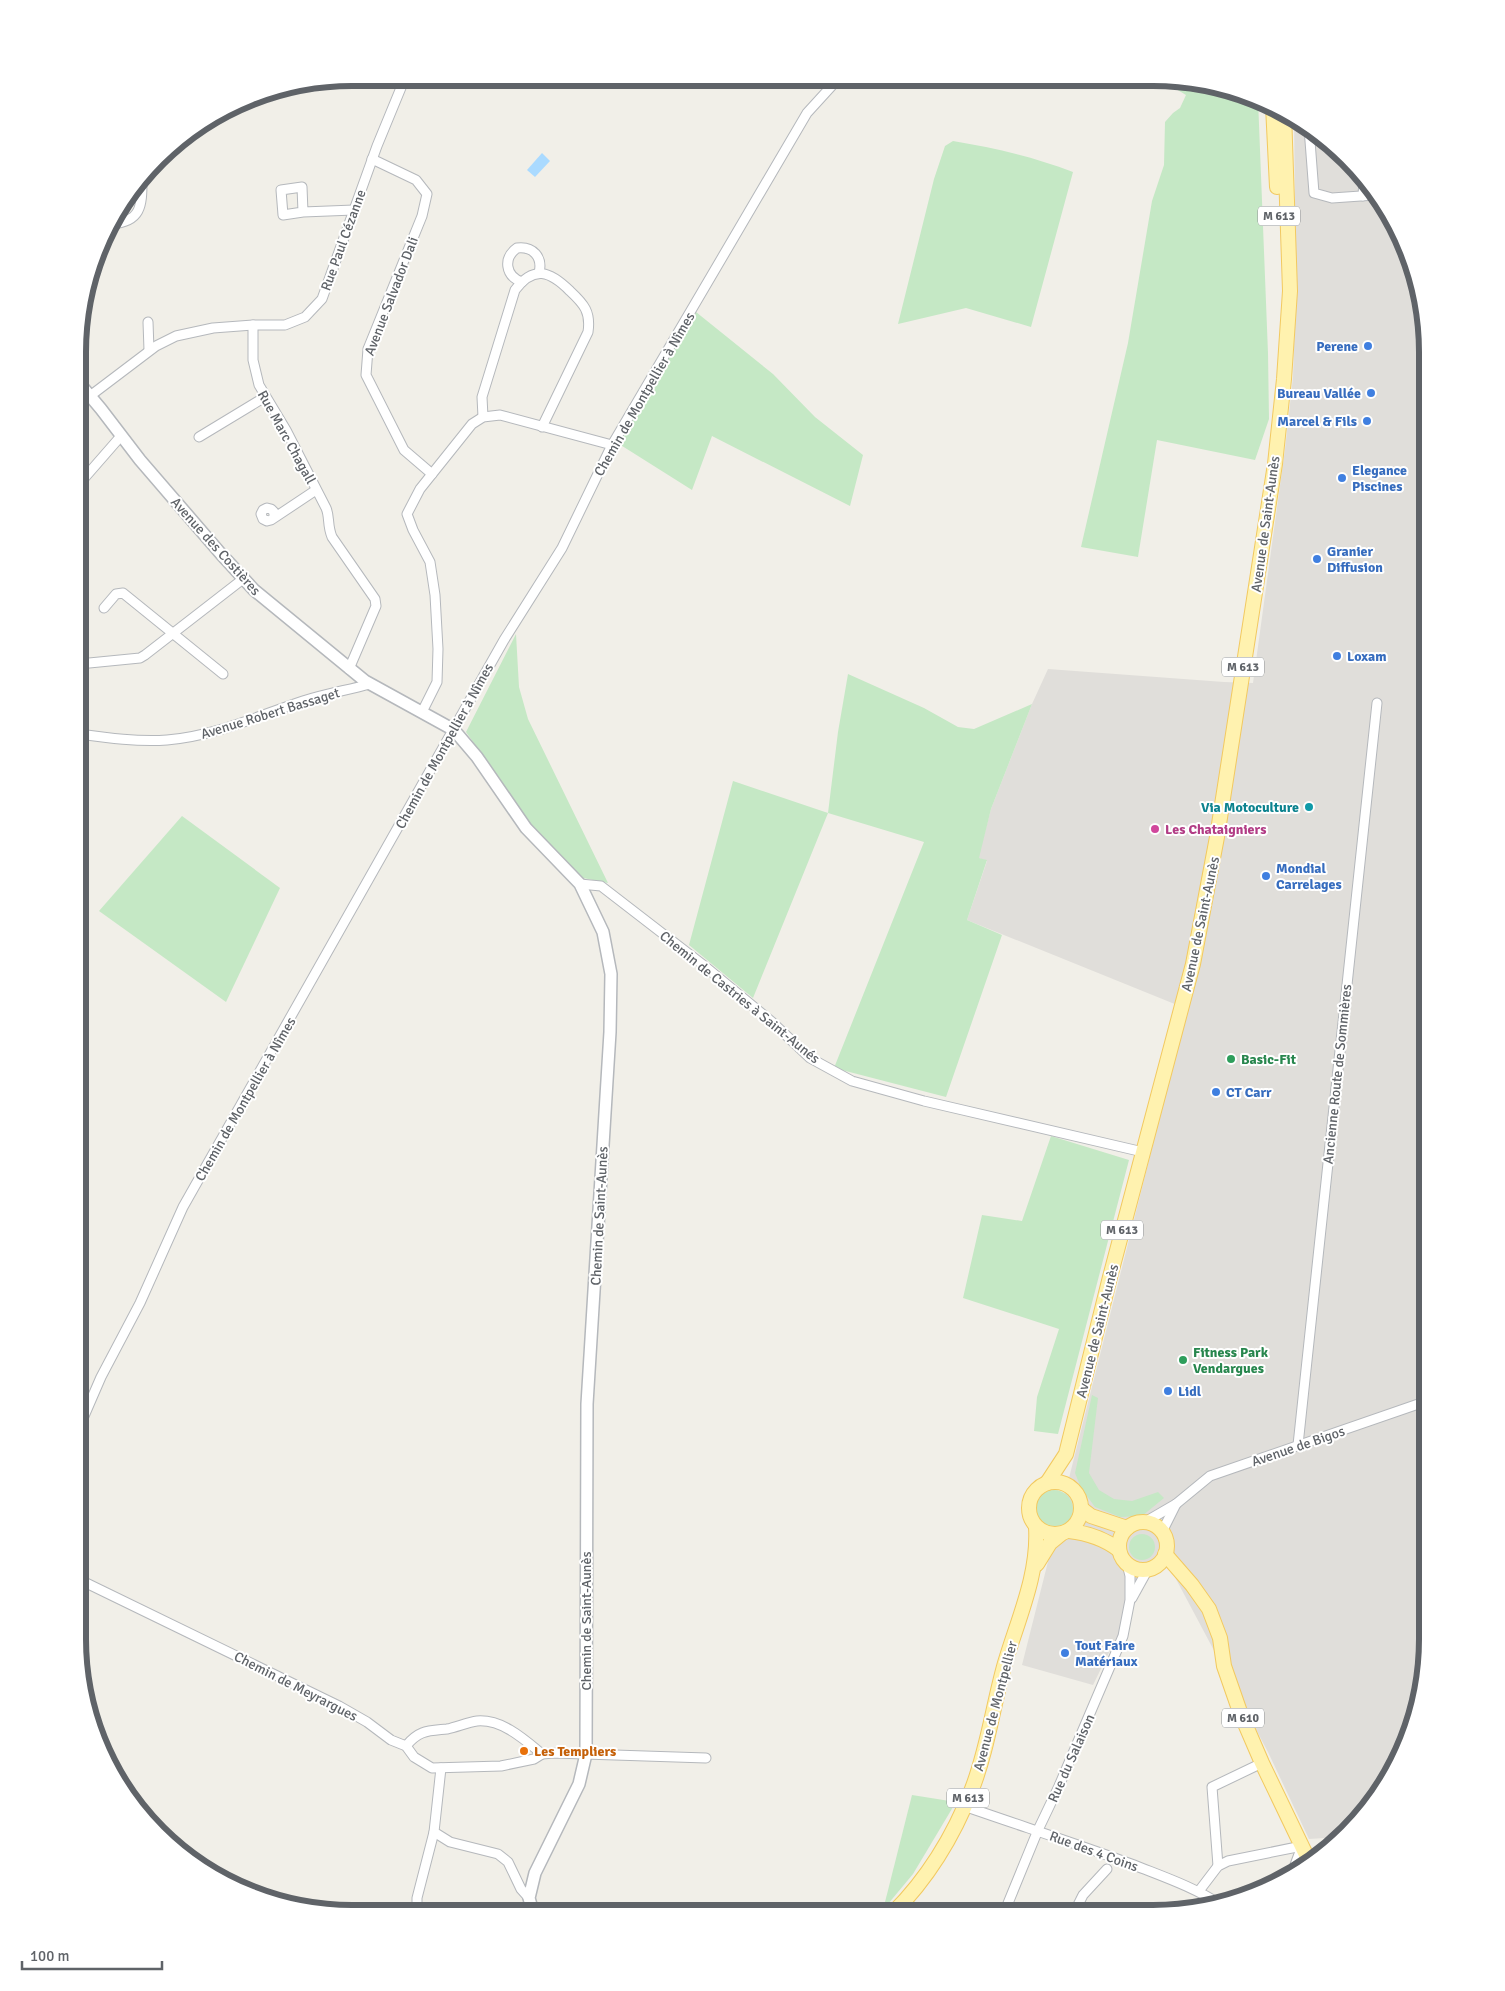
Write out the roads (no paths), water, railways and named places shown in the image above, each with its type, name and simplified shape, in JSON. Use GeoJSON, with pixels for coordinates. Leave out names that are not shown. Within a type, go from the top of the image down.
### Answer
{"type":"FeatureCollection","features":[{"type":"Feature","properties":{"kind":"main road","name":"Avenue de Saint-Aunès"},"geometry":{"type":"LineString","coordinates":[[1273,115],[1286,324]]}},
{"type":"Feature","properties":{"kind":"main road","name":"Avenue de Saint-Aunès"},"geometry":{"type":"LineString","coordinates":[[1047,1483],[1066,1454],[1193,964],[1217,837],[1275,464],[1284,379],[1286,324],[1290,291],[1284,121]]}},
{"type":"Feature","properties":{"kind":"main road","name":"Avenue de Saint-Aunès"},"geometry":{"type":"LineString","coordinates":[[1066,1454],[1068,1475],[1077,1492]]}},
{"type":"Feature","properties":{"kind":"main road"},"geometry":{"type":"LineString","coordinates":[[1065,1532],[1080,1518],[1081,1500],[1077,1492],[1070,1486],[1063,1483],[1047,1483],[1038,1488],[1032,1495],[1029,1503],[1029,1512],[1036,1527],[1044,1532],[1065,1532],[1082,1532],[1111,1544],[1119,1550],[1126,1564],[1141,1570],[1152,1568],[1182,1574]]}},
{"type":"Feature","properties":{"kind":"main road"},"geometry":{"type":"LineString","coordinates":[[1082,1509],[1091,1516],[1127,1528]]}},
{"type":"Feature","properties":{"kind":"main road"},"geometry":{"type":"LineString","coordinates":[[1119,1550],[1120,1538],[1127,1528],[1145,1522],[1155,1525],[1166,1539],[1165,1554],[1152,1568]]}},
{"type":"Feature","properties":{"kind":"main road","name":"Avenue de Montpellier"},"geometry":{"type":"LineString","coordinates":[[1035,1568],[1036,1527]]}},
{"type":"Feature","properties":{"kind":"main road","name":"Avenue de Montpellier"},"geometry":{"type":"LineString","coordinates":[[901,1905],[934,1865],[972,1788],[1005,1665],[1035,1568],[1050,1543],[1065,1532]]}},
{"type":"Feature","properties":{"kind":"main road","name":"M 610"},"geometry":{"type":"LineString","coordinates":[[1165,1554],[1208,1609],[1220,1638],[1224,1666],[1240,1712],[1262,1763],[1307,1855]]}},
{"type":"Feature","properties":{"kind":"street","name":"Rue Paul Cézanne"},"geometry":{"type":"LineString","coordinates":[[90,396],[149,350],[176,336],[214,328],[285,325],[305,316],[322,299],[372,159],[402,86]]}},
{"type":"Feature","properties":{"kind":"street","name":"Chemin de Montpellier à Nîmes"},"geometry":{"type":"LineString","coordinates":[[86,1412],[140,1303],[183,1206],[504,640],[562,548],[612,445],[807,113],[832,86]]}},
{"type":"Feature","properties":{"kind":"street"},"geometry":{"type":"LineString","coordinates":[[1310,138],[1314,193],[1332,198],[1367,196]]}},
{"type":"Feature","properties":{"kind":"street","name":"Avenue Salvador Dali"},"geometry":{"type":"LineString","coordinates":[[372,159],[416,180],[427,194],[422,216],[368,349],[365,363],[366,375],[404,450],[432,474]]}},
{"type":"Feature","properties":{"kind":"street"},"geometry":{"type":"LineString","coordinates":[[121,223],[136,216],[142,203],[142,190]]}},
{"type":"Feature","properties":{"kind":"street"},"geometry":{"type":"LineString","coordinates":[[1363,190],[1363,196]]}},
{"type":"Feature","properties":{"kind":"street"},"geometry":{"type":"LineString","coordinates":[[303,212],[354,210]]}},
{"type":"Feature","properties":{"kind":"street"},"geometry":{"type":"LineString","coordinates":[[522,282],[513,277],[506,265],[507,258],[517,248],[529,248],[535,252],[540,260],[539,274]]}},
{"type":"Feature","properties":{"kind":"street"},"geometry":{"type":"LineString","coordinates":[[483,417],[482,396],[515,290],[527,277],[550,274],[558,279],[584,304],[590,321],[588,332],[542,427]]}},
{"type":"Feature","properties":{"kind":"street"},"geometry":{"type":"LineString","coordinates":[[148,322],[149,350]]}},
{"type":"Feature","properties":{"kind":"street","name":"Rue Marc Chagall"},"geometry":{"type":"LineString","coordinates":[[252,325],[253,360],[258,385],[286,430],[328,513],[328,526],[332,537],[375,599],[376,606],[349,669]]}},
{"type":"Feature","properties":{"kind":"street","name":"Avenue des Costières"},"geometry":{"type":"LineString","coordinates":[[86,391],[162,486],[254,590],[349,669],[370,684],[454,730]]}},
{"type":"Feature","properties":{"kind":"street"},"geometry":{"type":"LineString","coordinates":[[199,437],[265,397]]}},
{"type":"Feature","properties":{"kind":"street"},"geometry":{"type":"LineString","coordinates":[[422,712],[436,682],[438,649],[435,595],[430,562],[413,530],[407,514],[420,489],[472,424],[483,417],[500,415],[612,445]]}},
{"type":"Feature","properties":{"kind":"street"},"geometry":{"type":"LineString","coordinates":[[86,475],[121,436]]}},
{"type":"Feature","properties":{"kind":"street","name":"Rue Marc Chagall"},"geometry":{"type":"LineString","coordinates":[[274,517],[316,490]]}},
{"type":"Feature","properties":{"kind":"street"},"geometry":{"type":"LineString","coordinates":[[86,663],[140,658],[174,634],[243,579]]}},
{"type":"Feature","properties":{"kind":"street"},"geometry":{"type":"LineString","coordinates":[[104,608],[116,594],[123,593],[223,674]]}},
{"type":"Feature","properties":{"kind":"street","name":"Avenue Robert Bassaget"},"geometry":{"type":"LineString","coordinates":[[86,735],[131,740],[166,740],[189,737],[251,720],[305,701],[370,684]]}},
{"type":"Feature","properties":{"kind":"street","name":"Ancienne Route de Sommières"},"geometry":{"type":"LineString","coordinates":[[1298,1445],[1377,703]]}},
{"type":"Feature","properties":{"kind":"street","name":"Chemin de Saint-Aunès"},"geometry":{"type":"LineString","coordinates":[[454,730],[477,757],[526,828],[580,884],[603,932],[611,974],[609,1042],[587,1404],[586,1754],[579,1784],[535,1874],[529,1898]]}},
{"type":"Feature","properties":{"kind":"street","name":"Chemin de Castries à Saint-Aunés"},"geometry":{"type":"LineString","coordinates":[[580,884],[601,886],[709,970],[772,1022],[810,1058],[852,1081],[924,1101],[1143,1152]]}},
{"type":"Feature","properties":{"kind":"street","name":"Avenue de Bigos"},"geometry":{"type":"LineString","coordinates":[[1145,1522],[1176,1504],[1210,1476],[1419,1404]]}},
{"type":"Feature","properties":{"kind":"street","name":"Avenue de Bigos"},"geometry":{"type":"LineString","coordinates":[[1162,1532],[1176,1504]]}},
{"type":"Feature","properties":{"kind":"street","name":"Rue du Salaison"},"geometry":{"type":"LineString","coordinates":[[1007,1905],[1123,1636],[1130,1600],[1130,1576],[1126,1564]]}},
{"type":"Feature","properties":{"kind":"street","name":"Rue du Salaison"},"geometry":{"type":"LineString","coordinates":[[1130,1600],[1152,1568]]}},
{"type":"Feature","properties":{"kind":"street","name":"Chemin de Meyrargues"},"geometry":{"type":"LineString","coordinates":[[86,1583],[339,1706],[367,1722],[391,1740],[406,1746],[421,1763],[432,1768],[501,1766],[534,1759],[542,1754],[706,1758]]}},
{"type":"Feature","properties":{"kind":"street"},"geometry":{"type":"LineString","coordinates":[[406,1746],[412,1738],[424,1731],[460,1727],[477,1721],[493,1723],[516,1733],[542,1754]]}},
{"type":"Feature","properties":{"kind":"street"},"geometry":{"type":"LineString","coordinates":[[1218,1866],[1212,1787],[1262,1763]]}},
{"type":"Feature","properties":{"kind":"street"},"geometry":{"type":"LineString","coordinates":[[416,1905],[434,1832],[441,1768]]}},
{"type":"Feature","properties":{"kind":"street","name":"Rue des 4 Coins"},"geometry":{"type":"LineString","coordinates":[[964,1806],[1038,1830],[1198,1891],[1211,1898]]}},
{"type":"Feature","properties":{"kind":"street"},"geometry":{"type":"LineString","coordinates":[[434,1832],[450,1842],[498,1854],[508,1862],[521,1888],[529,1898],[531,1905]]}},
{"type":"Feature","properties":{"kind":"street"},"geometry":{"type":"LineString","coordinates":[[1198,1891],[1218,1866],[1228,1861],[1302,1846]]}},
{"type":"Feature","properties":{"kind":"street"},"geometry":{"type":"LineString","coordinates":[[1296,1862],[1302,1846]]}},
{"type":"Feature","properties":{"kind":"street"},"geometry":{"type":"LineString","coordinates":[[1078,1905],[1083,1895],[1107,1869]]}},
{"type":"Feature","properties":{"kind":"water"},"geometry":{"type":"Polygon","coordinates":[[[542,153],[550,161],[535,177],[527,170],[542,153]]]}},
{"type":"Feature","properties":{"kind":"place","name":"Perene"},"geometry":{"type":"Point","coordinates":[1368,346]}},
{"type":"Feature","properties":{"kind":"place","name":"Bureau Vallée"},"geometry":{"type":"Point","coordinates":[1371,393]}},
{"type":"Feature","properties":{"kind":"place","name":"Marcel & Fils"},"geometry":{"type":"Point","coordinates":[1367,421]}},
{"type":"Feature","properties":{"kind":"place","name":"Elegance Piscines"},"geometry":{"type":"Point","coordinates":[1342,478]}},
{"type":"Feature","properties":{"kind":"place","name":"Granier Diffusion"},"geometry":{"type":"Point","coordinates":[1317,559]}},
{"type":"Feature","properties":{"kind":"place","name":"Loxam"},"geometry":{"type":"Point","coordinates":[1337,656]}},
{"type":"Feature","properties":{"kind":"place","name":"Via Motoculture"},"geometry":{"type":"Point","coordinates":[1309,807]}},
{"type":"Feature","properties":{"kind":"place","name":"Les Chataigniers"},"geometry":{"type":"Point","coordinates":[1155,829]}},
{"type":"Feature","properties":{"kind":"place","name":"Mondial Carrelages"},"geometry":{"type":"Point","coordinates":[1266,876]}},
{"type":"Feature","properties":{"kind":"place","name":"Basic-Fit"},"geometry":{"type":"Point","coordinates":[1231,1059]}},
{"type":"Feature","properties":{"kind":"place","name":"CT Carr"},"geometry":{"type":"Point","coordinates":[1216,1092]}},
{"type":"Feature","properties":{"kind":"place","name":"Fitness Park Vendargues"},"geometry":{"type":"Point","coordinates":[1183,1360]}},
{"type":"Feature","properties":{"kind":"place","name":"Lidl"},"geometry":{"type":"Point","coordinates":[1168,1391]}},
{"type":"Feature","properties":{"kind":"place","name":"Tout Faire Matériaux"},"geometry":{"type":"Point","coordinates":[1065,1653]}},
{"type":"Feature","properties":{"kind":"place","name":"Les Templiers"},"geometry":{"type":"Point","coordinates":[524,1751]}}]}
